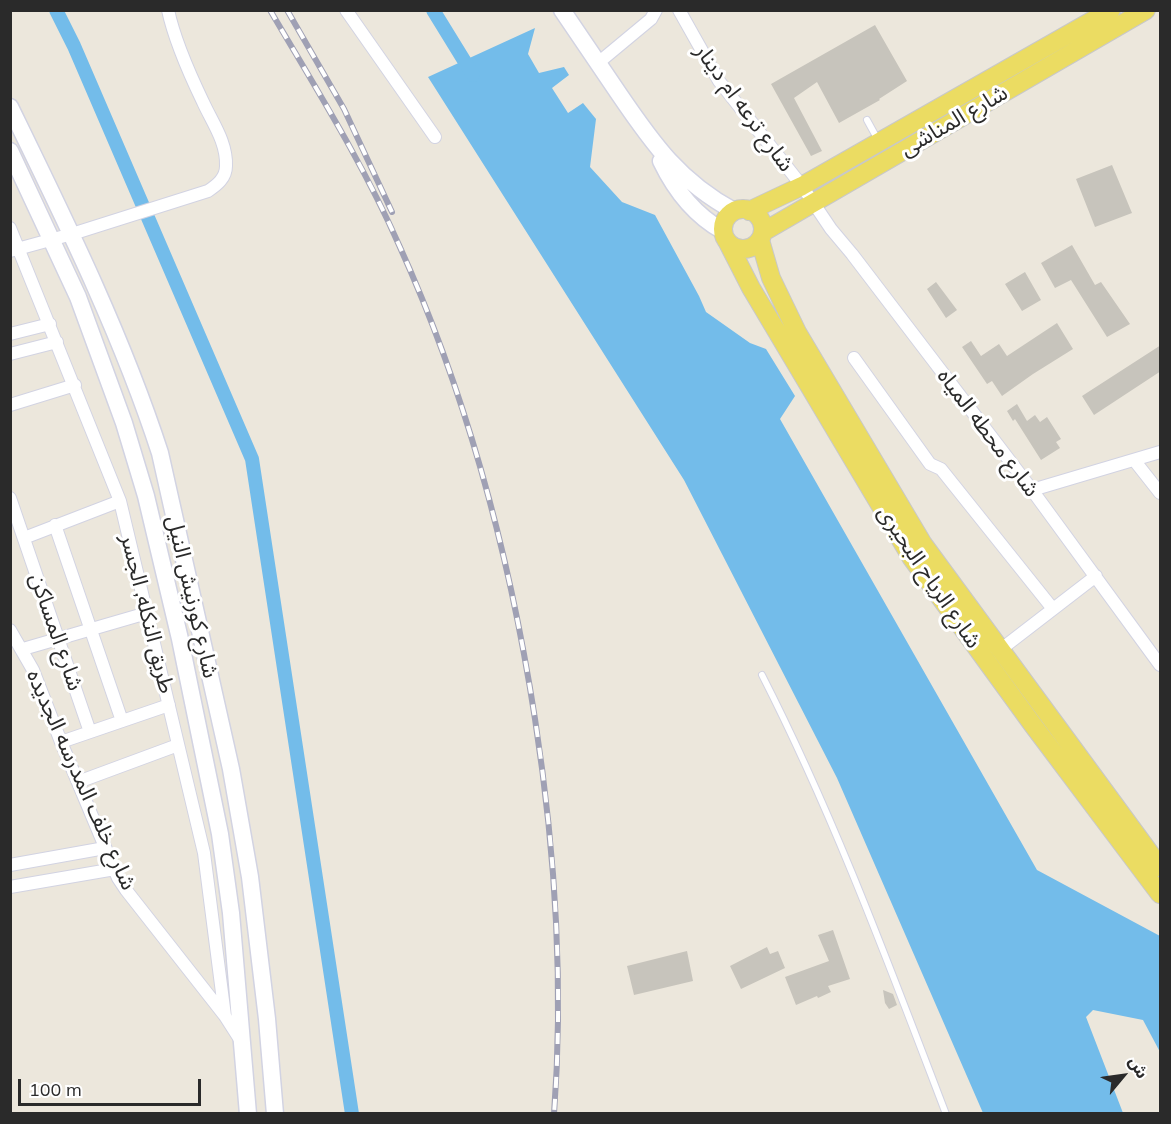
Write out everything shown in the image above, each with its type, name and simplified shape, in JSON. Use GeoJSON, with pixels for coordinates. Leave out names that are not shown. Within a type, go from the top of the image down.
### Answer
{"type":"FeatureCollection","features":[{"type":"Feature","properties":{"kind":"main road"},"geometry":{"type":"LineString","coordinates":[[562,10],[655,146],[700,190],[760,219],[761,236],[754,245],[740,249],[732,246],[725,236],[686,202],[668,175],[655,146]]}},
{"type":"Feature","properties":{"kind":"main road","name":"شارع المناشى"},"geometry":{"type":"LineString","coordinates":[[742,211],[801,186],[1111,10]]}},
{"type":"Feature","properties":{"kind":"main road","name":"شارع المناشى"},"geometry":{"type":"LineString","coordinates":[[761,236],[813,202],[1146,10]]}},
{"type":"Feature","properties":{"kind":"main road","name":"شارع كورنيش النيل"},"geometry":{"type":"LineString","coordinates":[[10,107],[97,289],[147,416],[169,492],[231,769],[250,877],[267,1019],[275,1113]]}},
{"type":"Feature","properties":{"kind":"main road","name":"شارع كورنيش النيل"},"geometry":{"type":"LineString","coordinates":[[10,151],[78,297],[136,459],[180,639],[208,773],[226,878],[248,1113]]}},
{"type":"Feature","properties":{"kind":"main road"},"geometry":{"type":"LineString","coordinates":[[725,236],[726,220],[742,211]]}},
{"type":"Feature","properties":{"kind":"main road","name":"شارع الرياح البحيرى"},"geometry":{"type":"LineString","coordinates":[[725,236],[751,288],[911,557],[1033,725],[1161,894]]}},
{"type":"Feature","properties":{"kind":"main road","name":"شارع الرياح البحيرى"},"geometry":{"type":"LineString","coordinates":[[761,236],[771,278],[797,332],[912,526],[939,567],[1161,867]]}},
{"type":"Feature","properties":{"kind":"main road"},"geometry":{"type":"LineString","coordinates":[[751,288],[771,278]]}},
{"type":"Feature","properties":{"kind":"street"},"geometry":{"type":"LineString","coordinates":[[15,250],[208,191],[220,183],[226,168],[224,148],[217,128],[202,101],[168,10]]}},
{"type":"Feature","properties":{"kind":"street"},"geometry":{"type":"LineString","coordinates":[[346,10],[435,137]]}},
{"type":"Feature","properties":{"kind":"street"},"geometry":{"type":"LineString","coordinates":[[598,63],[651,19],[656,10]]}},
{"type":"Feature","properties":{"kind":"street","name":"شارع ترعه ام دينار"},"geometry":{"type":"LineString","coordinates":[[679,10],[719,81],[813,202]]}},
{"type":"Feature","properties":{"kind":"street","name":"شارع محطه المياه"},"geometry":{"type":"LineString","coordinates":[[813,202],[831,229],[1032,490],[1161,665]]}},
{"type":"Feature","properties":{"kind":"street","name":"طريق النكله, الجسر"},"geometry":{"type":"LineString","coordinates":[[10,228],[15,250],[50,324],[120,501],[204,853],[225,1016]]}},
{"type":"Feature","properties":{"kind":"street"},"geometry":{"type":"LineString","coordinates":[[10,334],[50,324]]}},
{"type":"Feature","properties":{"kind":"street"},"geometry":{"type":"LineString","coordinates":[[10,354],[57,342]]}},
{"type":"Feature","properties":{"kind":"street"},"geometry":{"type":"LineString","coordinates":[[854,358],[930,464],[941,469],[1053,609]]}},
{"type":"Feature","properties":{"kind":"street"},"geometry":{"type":"LineString","coordinates":[[10,405],[75,385]]}},
{"type":"Feature","properties":{"kind":"street"},"geometry":{"type":"LineString","coordinates":[[1032,490],[1161,452]]}},
{"type":"Feature","properties":{"kind":"street"},"geometry":{"type":"LineString","coordinates":[[1134,460],[1161,493]]}},
{"type":"Feature","properties":{"kind":"street","name":"شارع المساكن"},"geometry":{"type":"LineString","coordinates":[[10,498],[13,516],[24,538],[90,732]]}},
{"type":"Feature","properties":{"kind":"street"},"geometry":{"type":"LineString","coordinates":[[24,538],[120,501]]}},
{"type":"Feature","properties":{"kind":"street"},"geometry":{"type":"LineString","coordinates":[[55,525],[122,721]]}},
{"type":"Feature","properties":{"kind":"street"},"geometry":{"type":"LineString","coordinates":[[1000,650],[1096,576]]}},
{"type":"Feature","properties":{"kind":"street"},"geometry":{"type":"LineString","coordinates":[[23,649],[147,613]]}},
{"type":"Feature","properties":{"kind":"street","name":"شارع خلف المدرسه الجديده"},"geometry":{"type":"LineString","coordinates":[[10,630],[33,670],[105,848],[126,890],[225,1016],[242,1042]]}},
{"type":"Feature","properties":{"kind":"street"},"geometry":{"type":"LineString","coordinates":[[61,742],[169,705]]}},
{"type":"Feature","properties":{"kind":"street"},"geometry":{"type":"LineString","coordinates":[[78,782],[178,745]]}},
{"type":"Feature","properties":{"kind":"street"},"geometry":{"type":"LineString","coordinates":[[10,865],[105,848]]}},
{"type":"Feature","properties":{"kind":"street"},"geometry":{"type":"LineString","coordinates":[[10,887],[115,870]]}},
{"type":"Feature","properties":{"kind":"lane"},"geometry":{"type":"LineString","coordinates":[[867,120],[879,142]]}},
{"type":"Feature","properties":{"kind":"lane"},"geometry":{"type":"LineString","coordinates":[[762,675],[794,739],[834,829],[946,1113]]}},
{"type":"Feature","properties":{"kind":"water"},"geometry":{"type":"Polygon","coordinates":[[[535,28],[528,54],[539,73],[564,67],[569,75],[552,88],[568,113],[583,103],[596,119],[590,167],[622,202],[655,215],[706,312],[750,343],[766,349],[795,396],[780,419],[1037,870],[1160,936],[1160,1052],[1143,1020],[1093,1010],[1086,1017],[1123,1113],[983,1113],[837,778],[684,480],[428,77],[535,28]]]}},
{"type":"Feature","properties":{"kind":"building"},"geometry":{"type":"Polygon","coordinates":[[[875,25],[907,81],[880,100],[839,123],[817,82],[794,98],[822,151],[811,156],[771,84],[875,25]]]}},
{"type":"Feature","properties":{"kind":"building"},"geometry":{"type":"Polygon","coordinates":[[[1112,165],[1132,213],[1095,227],[1076,179],[1112,165]]]}},
{"type":"Feature","properties":{"kind":"building"},"geometry":{"type":"Polygon","coordinates":[[[1072,245],[1095,285],[1101,282],[1130,324],[1107,337],[1071,280],[1055,288],[1041,263],[1072,245]]]}},
{"type":"Feature","properties":{"kind":"building"},"geometry":{"type":"Polygon","coordinates":[[[1025,272],[1041,300],[1022,311],[1005,284],[1025,272]]]}},
{"type":"Feature","properties":{"kind":"building"},"geometry":{"type":"Polygon","coordinates":[[[936,282],[957,310],[946,318],[927,289],[936,282]]]}},
{"type":"Feature","properties":{"kind":"building"},"geometry":{"type":"Polygon","coordinates":[[[1057,323],[1073,349],[1002,396],[992,381],[987,384],[962,347],[971,341],[981,356],[999,344],[1007,356],[1057,323]]]}},
{"type":"Feature","properties":{"kind":"building"},"geometry":{"type":"Polygon","coordinates":[[[1161,345],[1161,371],[1094,415],[1082,396],[1161,345]]]}},
{"type":"Feature","properties":{"kind":"building"},"geometry":{"type":"Polygon","coordinates":[[[1017,404],[1027,421],[1035,415],[1040,422],[1047,417],[1061,439],[1056,442],[1060,448],[1041,460],[1015,419],[1013,421],[1007,411],[1017,404]]]}},
{"type":"Feature","properties":{"kind":"building"},"geometry":{"type":"Polygon","coordinates":[[[833,930],[850,979],[828,986],[831,992],[796,1005],[785,977],[829,961],[818,935],[833,930]]]}},
{"type":"Feature","properties":{"kind":"building"},"geometry":{"type":"Polygon","coordinates":[[[767,947],[770,954],[778,951],[785,968],[741,989],[730,966],[767,947]]]}},
{"type":"Feature","properties":{"kind":"building"},"geometry":{"type":"Polygon","coordinates":[[[687,951],[693,981],[634,995],[627,966],[687,951]]]}},
{"type":"Feature","properties":{"kind":"building"},"geometry":{"type":"Polygon","coordinates":[[[883,990],[893,994],[897,1005],[889,1009],[885,1003],[883,990]]]}},
{"type":"Feature","properties":{"kind":"waterway"},"geometry":{"type":"LineString","coordinates":[[56,10],[74,46],[252,459],[352,1114]]}},
{"type":"Feature","properties":{"kind":"waterway"},"geometry":{"type":"LineString","coordinates":[[433,10],[473,75]]}},
{"type":"Feature","properties":{"kind":"railway"},"geometry":{"type":"LineString","coordinates":[[270,10],[354,155],[399,245],[423,302],[465,418],[499,537],[525,658],[548,817],[558,965],[554,1114]]}},
{"type":"Feature","properties":{"kind":"railway"},"geometry":{"type":"LineString","coordinates":[[287,10],[344,109],[392,212]]}}]}
